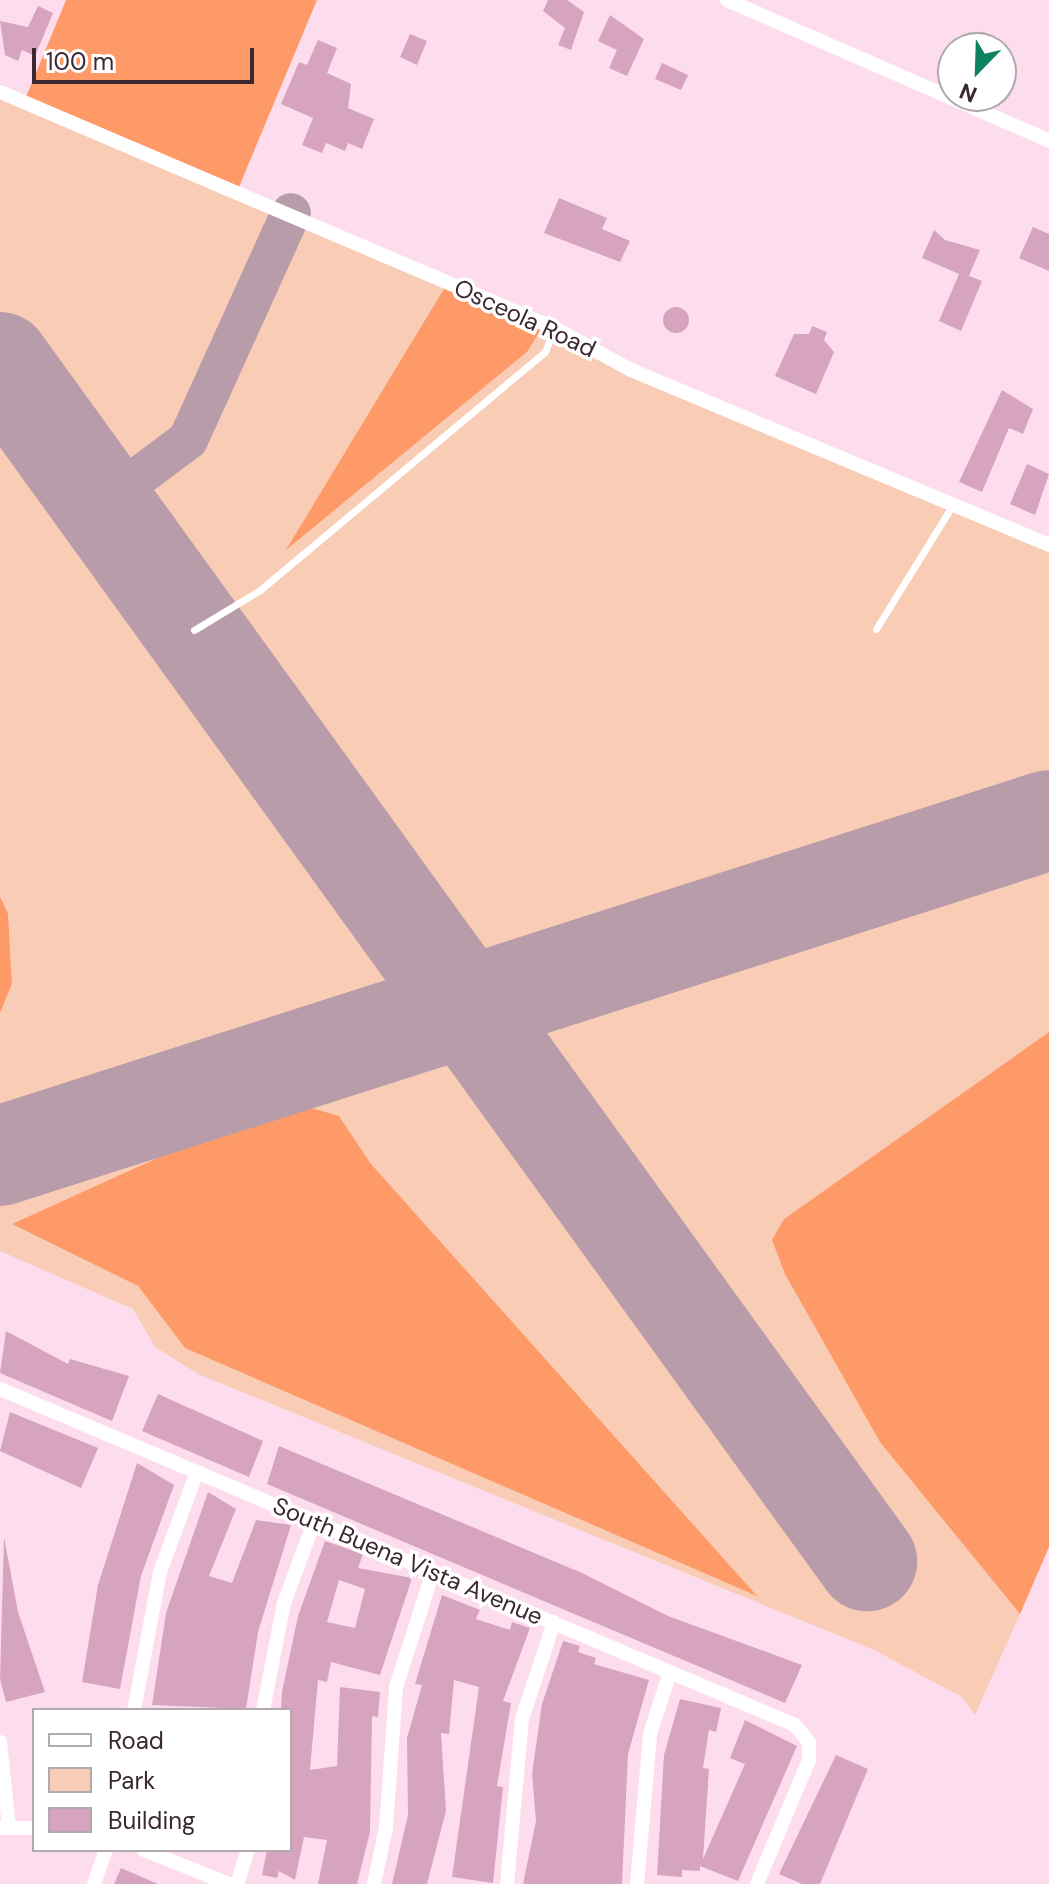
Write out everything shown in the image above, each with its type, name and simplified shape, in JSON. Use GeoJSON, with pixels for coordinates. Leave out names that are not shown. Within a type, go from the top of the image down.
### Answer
{"type":"FeatureCollection","features":[{"type":"Feature","properties":{"kind":"street"},"geometry":{"type":"LineString","coordinates":[[727,0],[1049,141]]}},
{"type":"Feature","properties":{"kind":"street","name":"Osceola Road"},"geometry":{"type":"LineString","coordinates":[[0,92],[554,328],[631,370],[1049,545]]}},
{"type":"Feature","properties":{"kind":"street","name":"South Buena Vista Avenue"},"geometry":{"type":"LineString","coordinates":[[0,1389],[792,1723],[809,1742],[808,1766],[757,1884]]}},
{"type":"Feature","properties":{"kind":"street"},"geometry":{"type":"LineString","coordinates":[[134,1708],[160,1572],[197,1472]]}},
{"type":"Feature","properties":{"kind":"street"},"geometry":{"type":"LineString","coordinates":[[263,1708],[284,1603],[314,1522]]}},
{"type":"Feature","properties":{"kind":"street"},"geometry":{"type":"LineString","coordinates":[[374,1884],[386,1828],[396,1687],[433,1572]]}},
{"type":"Feature","properties":{"kind":"street"},"geometry":{"type":"LineString","coordinates":[[507,1884],[525,1705],[554,1622]]}},
{"type":"Feature","properties":{"kind":"street"},"geometry":{"type":"LineString","coordinates":[[637,1884],[650,1734],[670,1672]]}},
{"type":"Feature","properties":{"kind":"street"},"geometry":{"type":"LineString","coordinates":[[0,1742],[4,1828],[32,1828]]}},
{"type":"Feature","properties":{"kind":"street"},"geometry":{"type":"LineString","coordinates":[[94,1884],[105,1852]]}},
{"type":"Feature","properties":{"kind":"street"},"geometry":{"type":"LineString","coordinates":[[149,1852],[229,1884]]}},
{"type":"Feature","properties":{"kind":"street"},"geometry":{"type":"LineString","coordinates":[[237,1884],[247,1852]]}},
{"type":"Feature","properties":{"kind":"lane"},"geometry":{"type":"LineString","coordinates":[[194,630],[260,590],[545,352],[554,328]]}},
{"type":"Feature","properties":{"kind":"lane"},"geometry":{"type":"LineString","coordinates":[[876,629],[952,506]]}},
{"type":"Feature","properties":{"kind":"green space"},"geometry":{"type":"Polygon","coordinates":[[[0,96],[445,287],[288,548],[527,352],[541,330],[640,379],[1049,550],[1049,1032],[784,1219],[961,1534],[1020,1614],[975,1715],[962,1697],[874,1650],[198,1374],[155,1347],[133,1309],[0,1251],[0,1013],[12,984],[8,914],[0,896],[0,96]],[[285,1100],[13,1224],[138,1286],[185,1348],[371,1164],[339,1116],[285,1100]]]}},
{"type":"Feature","properties":{"kind":"shaded area"},"geometry":{"type":"Polygon","coordinates":[[[66,0],[317,0],[239,187],[26,97],[66,0]]]}},
{"type":"Feature","properties":{"kind":"shaded area"},"geometry":{"type":"Polygon","coordinates":[[[445,287],[541,330],[527,352],[286,550],[445,287]]]}},
{"type":"Feature","properties":{"kind":"shaded area"},"geometry":{"type":"Polygon","coordinates":[[[0,896],[8,914],[12,984],[0,1013],[0,896]]]}},
{"type":"Feature","properties":{"kind":"shaded area"},"geometry":{"type":"Polygon","coordinates":[[[1049,1032],[1049,1547],[1020,1614],[880,1442],[785,1274],[772,1240],[784,1219],[1049,1032]]]}},
{"type":"Feature","properties":{"kind":"shaded area"},"geometry":{"type":"Polygon","coordinates":[[[285,1100],[339,1116],[371,1164],[757,1596],[185,1348],[138,1286],[12,1224],[285,1100]]]}},
{"type":"Feature","properties":{"kind":"building"},"geometry":{"type":"Polygon","coordinates":[[[548,0],[567,0],[584,12],[571,50],[558,45],[565,28],[543,11],[548,0]]]}},
{"type":"Feature","properties":{"kind":"building"},"geometry":{"type":"Polygon","coordinates":[[[38,6],[53,13],[35,56],[22,50],[18,61],[5,55],[0,21],[28,27],[38,6]]]}},
{"type":"Feature","properties":{"kind":"building"},"geometry":{"type":"Polygon","coordinates":[[[610,15],[644,39],[627,76],[609,68],[617,50],[598,41],[610,15]]]}},
{"type":"Feature","properties":{"kind":"building"},"geometry":{"type":"Polygon","coordinates":[[[410,34],[427,41],[417,65],[400,57],[410,34]]]}},
{"type":"Feature","properties":{"kind":"building"},"geometry":{"type":"Polygon","coordinates":[[[318,40],[337,48],[327,73],[351,84],[348,108],[374,119],[362,149],[348,143],[345,151],[326,143],[322,153],[302,145],[313,118],[281,104],[299,62],[307,65],[318,40]]]}},
{"type":"Feature","properties":{"kind":"building"},"geometry":{"type":"Polygon","coordinates":[[[662,63],[688,75],[681,90],[655,79],[662,63]]]}},
{"type":"Feature","properties":{"kind":"building"},"geometry":{"type":"Polygon","coordinates":[[[559,198],[607,218],[602,229],[630,241],[620,262],[544,233],[559,198]]]}},
{"type":"Feature","properties":{"kind":"building"},"geometry":{"type":"Polygon","coordinates":[[[1033,227],[1049,234],[1049,271],[1019,258],[1033,227]]]}},
{"type":"Feature","properties":{"kind":"building"},"geometry":{"type":"Polygon","coordinates":[[[934,230],[945,240],[980,250],[969,276],[982,281],[961,331],[939,321],[959,274],[922,258],[934,230]]]}},
{"type":"Feature","properties":{"kind":"building"},"geometry":{"type":"Polygon","coordinates":[[[676,307],[685,311],[689,320],[685,329],[676,333],[667,329],[663,320],[667,311],[676,307]]]}},
{"type":"Feature","properties":{"kind":"building"},"geometry":{"type":"Polygon","coordinates":[[[812,326],[827,332],[824,340],[834,352],[816,394],[775,376],[794,334],[809,334],[812,326]]]}},
{"type":"Feature","properties":{"kind":"building"},"geometry":{"type":"Polygon","coordinates":[[[1002,390],[1033,409],[1023,434],[1009,428],[982,492],[959,482],[1002,390]]]}},
{"type":"Feature","properties":{"kind":"building"},"geometry":{"type":"Polygon","coordinates":[[[1027,464],[1049,474],[1035,515],[1010,504],[1027,464]]]}},
{"type":"Feature","properties":{"kind":"building"},"geometry":{"type":"Polygon","coordinates":[[[6,1331],[68,1364],[70,1359],[129,1376],[112,1421],[0,1373],[6,1331]]]}},
{"type":"Feature","properties":{"kind":"building"},"geometry":{"type":"Polygon","coordinates":[[[158,1394],[263,1441],[249,1477],[142,1431],[158,1394]]]}},
{"type":"Feature","properties":{"kind":"building"},"geometry":{"type":"Polygon","coordinates":[[[10,1412],[98,1448],[81,1488],[0,1451],[10,1412]]]}},
{"type":"Feature","properties":{"kind":"building"},"geometry":{"type":"Polygon","coordinates":[[[279,1446],[582,1573],[668,1616],[802,1665],[785,1703],[267,1484],[279,1446]]]}},
{"type":"Feature","properties":{"kind":"building"},"geometry":{"type":"Polygon","coordinates":[[[137,1463],[174,1485],[141,1576],[120,1689],[82,1682],[98,1585],[137,1463]]]}},
{"type":"Feature","properties":{"kind":"building"},"geometry":{"type":"Polygon","coordinates":[[[208,1492],[236,1509],[209,1576],[232,1583],[256,1520],[291,1525],[258,1632],[246,1708],[152,1705],[166,1613],[208,1492]]]}},
{"type":"Feature","properties":{"kind":"building"},"geometry":{"type":"Polygon","coordinates":[[[4,1537],[18,1612],[45,1692],[6,1702],[0,1679],[4,1537]]]}},
{"type":"Feature","properties":{"kind":"building"},"geometry":{"type":"Polygon","coordinates":[[[325,1541],[363,1554],[358,1568],[412,1578],[380,1675],[331,1662],[327,1682],[318,1680],[310,1770],[337,1766],[340,1687],[380,1692],[378,1717],[372,1716],[370,1832],[357,1884],[318,1884],[327,1840],[304,1837],[295,1880],[279,1871],[277,1878],[262,1875],[267,1852],[292,1852],[292,1708],[281,1708],[298,1616],[325,1541]],[[339,1580],[327,1622],[355,1628],[365,1589],[339,1580]]]}},
{"type":"Feature","properties":{"kind":"building"},"geometry":{"type":"Polygon","coordinates":[[[442,1595],[480,1610],[476,1619],[510,1630],[512,1622],[530,1628],[503,1701],[511,1703],[497,1786],[503,1787],[493,1883],[452,1877],[479,1687],[454,1680],[449,1734],[441,1733],[446,1811],[427,1884],[392,1884],[408,1815],[407,1738],[422,1685],[415,1684],[442,1595]]]}},
{"type":"Feature","properties":{"kind":"building"},"geometry":{"type":"Polygon","coordinates":[[[563,1641],[580,1646],[578,1652],[596,1658],[594,1664],[649,1680],[628,1754],[622,1884],[523,1884],[536,1821],[532,1774],[542,1704],[563,1641]]]}},
{"type":"Feature","properties":{"kind":"building"},"geometry":{"type":"Polygon","coordinates":[[[680,1699],[721,1708],[716,1732],[709,1730],[703,1768],[709,1769],[703,1859],[745,1764],[730,1758],[745,1720],[797,1746],[738,1881],[700,1866],[700,1871],[682,1870],[682,1877],[657,1875],[664,1755],[680,1699]]]}},
{"type":"Feature","properties":{"kind":"building"},"geometry":{"type":"Polygon","coordinates":[[[836,1755],[868,1769],[820,1884],[802,1884],[779,1874],[836,1755]]]}},
{"type":"Feature","properties":{"kind":"building"},"geometry":{"type":"Polygon","coordinates":[[[121,1868],[158,1884],[114,1884],[121,1868]]]}},
{"type":"Feature","properties":{"kind":"taxiway"},"geometry":{"type":"LineString","coordinates":[[102,504],[188,440],[291,213]]}},
{"type":"Feature","properties":{"kind":"runway"},"geometry":{"type":"LineString","coordinates":[[0,362],[867,1561]]}},
{"type":"Feature","properties":{"kind":"runway"},"geometry":{"type":"LineString","coordinates":[[0,1156],[1049,820]]}}]}
